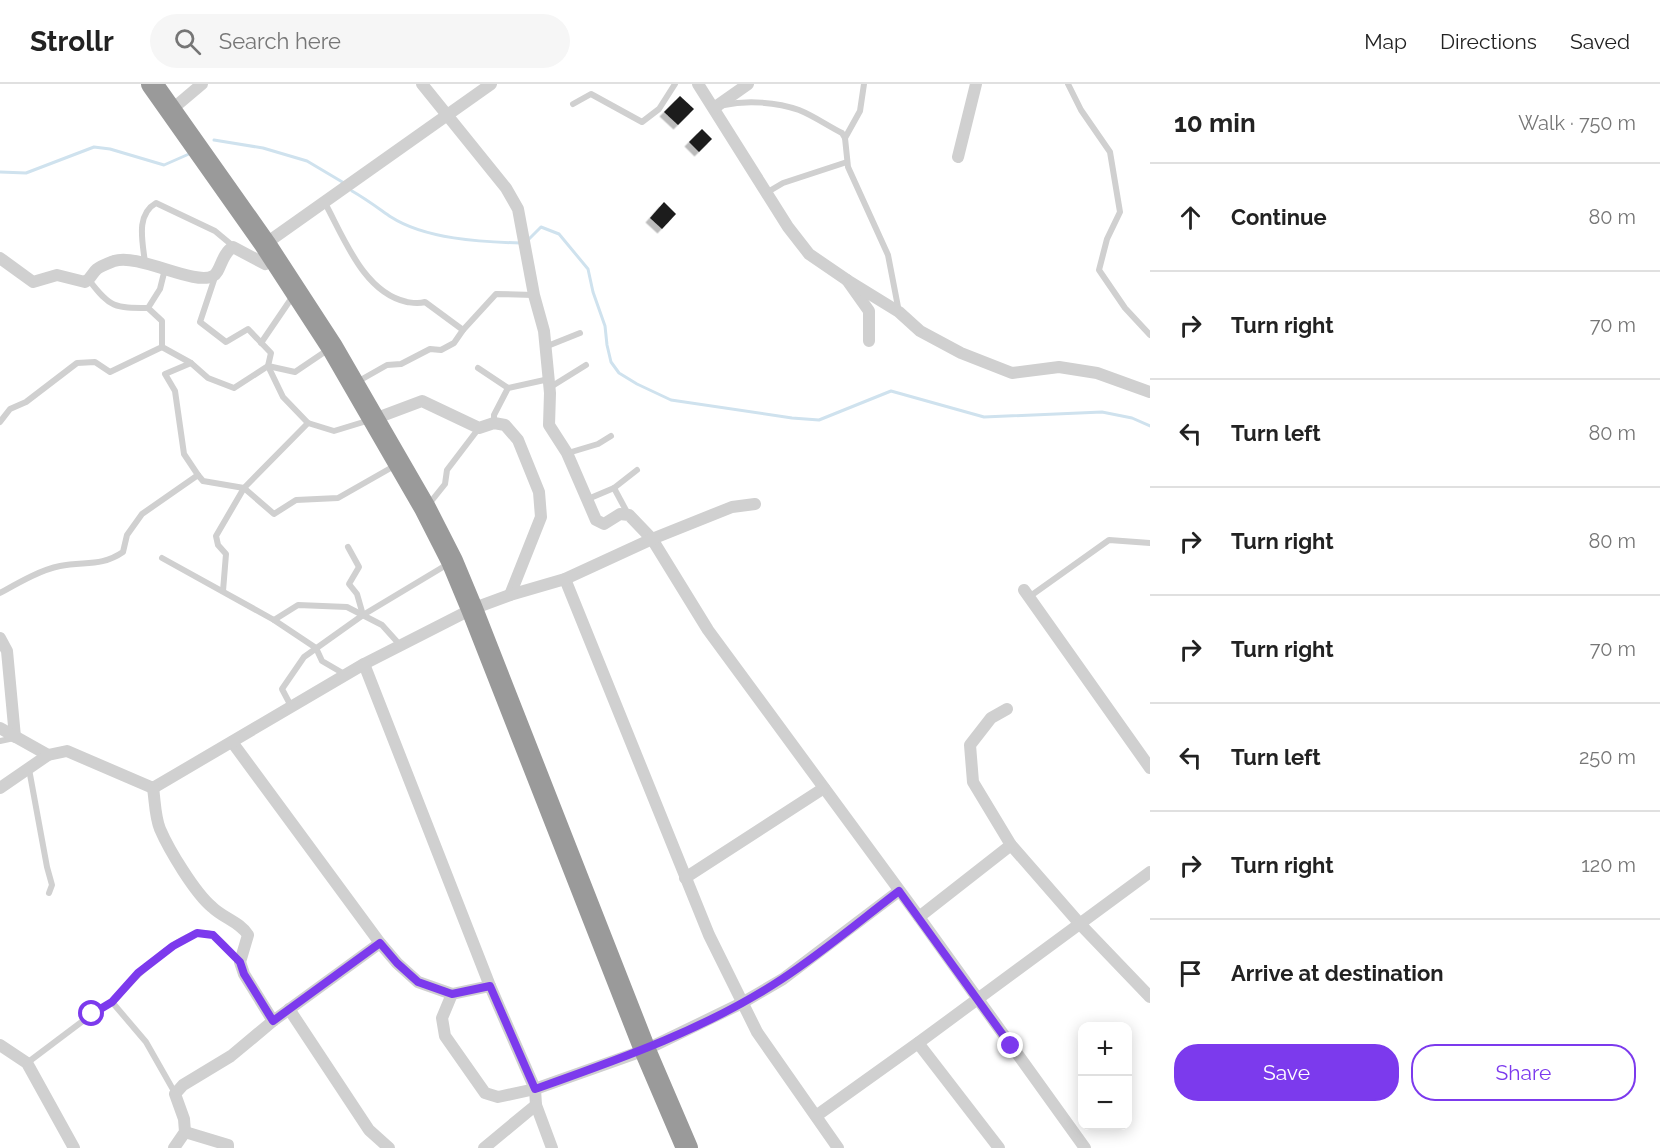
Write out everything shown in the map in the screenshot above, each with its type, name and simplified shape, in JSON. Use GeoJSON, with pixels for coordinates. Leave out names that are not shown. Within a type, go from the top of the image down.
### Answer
{"type":"FeatureCollection","features":[{"type":"Feature","properties":{"kind":"highway"},"geometry":{"type":"LineString","coordinates":[[152,84],[269,250],[332,347],[425,508],[452,561],[645,1050],[687,1148]]}},
{"type":"Feature","properties":{"kind":"street"},"geometry":{"type":"LineString","coordinates":[[170,111],[202,84]]}},
{"type":"Feature","properties":{"kind":"street"},"geometry":{"type":"LineString","coordinates":[[422,84],[518,209],[534,295],[544,331],[549,383],[549,425],[567,453],[596,520],[604,524],[620,514],[628,515],[652,539],[708,630],[919,916],[1085,1148]]}},
{"type":"Feature","properties":{"kind":"street"},"geometry":{"type":"LineString","coordinates":[[3,263],[33,282],[57,275],[80,282],[89,280],[96,270],[116,260],[145,264],[200,278],[212,277],[216,274],[226,251],[233,247],[266,264],[269,250],[325,203],[491,84]]}},
{"type":"Feature","properties":{"kind":"street"},"geometry":{"type":"LineString","coordinates":[[698,84],[788,227],[809,254],[899,312],[920,331],[961,353],[1012,373],[1059,367],[1097,373],[1150,392]]}},
{"type":"Feature","properties":{"kind":"street"},"geometry":{"type":"LineString","coordinates":[[714,108],[748,84]]}},
{"type":"Feature","properties":{"kind":"street"},"geometry":{"type":"LineString","coordinates":[[958,157],[976,84]]}},
{"type":"Feature","properties":{"kind":"street"},"geometry":{"type":"LineString","coordinates":[[848,279],[868,311],[869,342]]}},
{"type":"Feature","properties":{"kind":"street"},"geometry":{"type":"LineString","coordinates":[[374,419],[422,401],[479,428],[494,423],[505,425],[518,440],[539,492],[541,517],[510,595]]}},
{"type":"Feature","properties":{"kind":"street"},"geometry":{"type":"LineString","coordinates":[[153,788],[364,664],[472,609],[564,579],[652,539],[732,507],[755,504]]}},
{"type":"Feature","properties":{"kind":"street"},"geometry":{"type":"LineString","coordinates":[[564,579],[709,935],[757,1032],[838,1148]]}},
{"type":"Feature","properties":{"kind":"street"},"geometry":{"type":"LineString","coordinates":[[1026,594],[1150,768]]}},
{"type":"Feature","properties":{"kind":"street"},"geometry":{"type":"LineString","coordinates":[[0,638],[7,651],[15,738]]}},
{"type":"Feature","properties":{"kind":"street"},"geometry":{"type":"LineString","coordinates":[[364,664],[490,986],[535,1089],[536,1105],[552,1148]]}},
{"type":"Feature","properties":{"kind":"street"},"geometry":{"type":"LineString","coordinates":[[1006,709],[991,718],[970,745],[973,782],[1011,845],[1080,924],[1150,997]]}},
{"type":"Feature","properties":{"kind":"street"},"geometry":{"type":"LineString","coordinates":[[0,728],[48,755]]}},
{"type":"Feature","properties":{"kind":"street"},"geometry":{"type":"LineString","coordinates":[[232,742],[397,963],[418,982],[452,994],[490,986]]}},
{"type":"Feature","properties":{"kind":"street"},"geometry":{"type":"LineString","coordinates":[[0,788],[48,755],[67,751],[153,788]]}},
{"type":"Feature","properties":{"kind":"street"},"geometry":{"type":"LineString","coordinates":[[153,788],[160,828],[199,893],[211,907],[244,928],[249,935],[240,962],[244,974],[273,1021]]}},
{"type":"Feature","properties":{"kind":"street"},"geometry":{"type":"LineString","coordinates":[[685,879],[824,788]]}},
{"type":"Feature","properties":{"kind":"street"},"geometry":{"type":"LineString","coordinates":[[919,916],[1011,845]]}},
{"type":"Feature","properties":{"kind":"street"},"geometry":{"type":"LineString","coordinates":[[816,1116],[918,1044],[1150,872]]}},
{"type":"Feature","properties":{"kind":"street"},"geometry":{"type":"LineString","coordinates":[[452,994],[442,1018],[445,1036],[485,1093],[498,1097],[535,1089],[645,1050],[742,1003],[783,979],[899,891]]}},
{"type":"Feature","properties":{"kind":"street"},"geometry":{"type":"LineString","coordinates":[[174,1148],[185,1132],[184,1119],[175,1094],[183,1085],[231,1056],[273,1021],[380,943]]}},
{"type":"Feature","properties":{"kind":"street"},"geometry":{"type":"LineString","coordinates":[[289,1009],[369,1130],[389,1148]]}},
{"type":"Feature","properties":{"kind":"street"},"geometry":{"type":"LineString","coordinates":[[918,1044],[999,1148]]}},
{"type":"Feature","properties":{"kind":"street"},"geometry":{"type":"LineString","coordinates":[[0,1045],[27,1063],[74,1148]]}},
{"type":"Feature","properties":{"kind":"street"},"geometry":{"type":"LineString","coordinates":[[484,1148],[536,1105]]}},
{"type":"Feature","properties":{"kind":"street"},"geometry":{"type":"LineString","coordinates":[[185,1132],[228,1145],[228,1148]]}},
{"type":"Feature","properties":{"kind":"lane"},"geometry":{"type":"LineString","coordinates":[[573,104],[591,94],[642,122],[659,109],[675,84]]}},
{"type":"Feature","properties":{"kind":"lane"},"geometry":{"type":"LineString","coordinates":[[845,138],[860,111],[864,84]]}},
{"type":"Feature","properties":{"kind":"lane"},"geometry":{"type":"LineString","coordinates":[[1068,84],[1081,110],[1110,152],[1120,212],[1107,239],[1099,270],[1125,308],[1150,335]]}},
{"type":"Feature","properties":{"kind":"lane"},"geometry":{"type":"LineString","coordinates":[[714,108],[737,103],[776,104],[800,111],[842,133],[845,138],[848,162],[888,255],[899,312]]}},
{"type":"Feature","properties":{"kind":"lane"},"geometry":{"type":"LineString","coordinates":[[766,193],[783,183],[848,162]]}},
{"type":"Feature","properties":{"kind":"lane"},"geometry":{"type":"LineString","coordinates":[[145,264],[142,219],[150,206],[156,203],[215,231],[233,247]]}},
{"type":"Feature","properties":{"kind":"lane"},"geometry":{"type":"LineString","coordinates":[[325,203],[373,284],[394,299],[419,304],[425,302],[463,330]]}},
{"type":"Feature","properties":{"kind":"lane"},"geometry":{"type":"LineString","coordinates":[[148,308],[160,289],[165,269]]}},
{"type":"Feature","properties":{"kind":"lane"},"geometry":{"type":"LineString","coordinates":[[216,274],[200,322],[226,342],[248,329],[271,353],[268,366],[283,397],[308,423],[334,431],[374,419]]}},
{"type":"Feature","properties":{"kind":"lane"},"geometry":{"type":"LineString","coordinates":[[89,280],[102,297],[119,308],[148,308],[162,321],[162,347]]}},
{"type":"Feature","properties":{"kind":"lane"},"geometry":{"type":"LineString","coordinates":[[261,343],[295,293]]}},
{"type":"Feature","properties":{"kind":"lane"},"geometry":{"type":"LineString","coordinates":[[354,384],[387,365],[401,364],[430,349],[441,350],[454,343],[496,294],[534,295]]}},
{"type":"Feature","properties":{"kind":"lane"},"geometry":{"type":"LineString","coordinates":[[545,347],[580,333]]}},
{"type":"Feature","properties":{"kind":"lane"},"geometry":{"type":"LineString","coordinates":[[162,347],[191,363],[208,378],[234,388],[268,366],[295,372],[332,347]]}},
{"type":"Feature","properties":{"kind":"lane"},"geometry":{"type":"LineString","coordinates":[[0,422],[10,409],[26,402],[77,363],[95,362],[110,372],[162,347]]}},
{"type":"Feature","properties":{"kind":"lane"},"geometry":{"type":"LineString","coordinates":[[191,363],[165,374],[175,391],[184,454],[198,476],[204,481],[244,488],[274,514],[296,500],[338,498],[399,463]]}},
{"type":"Feature","properties":{"kind":"lane"},"geometry":{"type":"LineString","coordinates":[[478,368],[508,388],[549,383],[586,365]]}},
{"type":"Feature","properties":{"kind":"lane"},"geometry":{"type":"LineString","coordinates":[[494,423],[494,415],[508,388]]}},
{"type":"Feature","properties":{"kind":"lane"},"geometry":{"type":"LineString","coordinates":[[223,591],[226,554],[218,545],[216,536],[244,488],[308,423]]}},
{"type":"Feature","properties":{"kind":"lane"},"geometry":{"type":"LineString","coordinates":[[425,508],[445,484],[447,470],[479,428]]}},
{"type":"Feature","properties":{"kind":"lane"},"geometry":{"type":"LineString","coordinates":[[567,453],[598,444],[611,436]]}},
{"type":"Feature","properties":{"kind":"lane"},"geometry":{"type":"LineString","coordinates":[[588,499],[614,488],[637,470]]}},
{"type":"Feature","properties":{"kind":"lane"},"geometry":{"type":"LineString","coordinates":[[0,593],[15,584],[59,566],[110,561],[123,552],[128,535],[142,514],[198,476]]}},
{"type":"Feature","properties":{"kind":"lane"},"geometry":{"type":"LineString","coordinates":[[614,488],[628,515]]}},
{"type":"Feature","properties":{"kind":"lane"},"geometry":{"type":"LineString","coordinates":[[1026,594],[1109,540],[1150,543]]}},
{"type":"Feature","properties":{"kind":"lane"},"geometry":{"type":"LineString","coordinates":[[348,547],[359,567],[349,584],[357,594],[363,615]]}},
{"type":"Feature","properties":{"kind":"lane"},"geometry":{"type":"LineString","coordinates":[[162,558],[274,620],[316,648],[322,661],[346,675]]}},
{"type":"Feature","properties":{"kind":"lane"},"geometry":{"type":"LineString","coordinates":[[292,707],[282,689],[304,657],[363,615],[452,561]]}},
{"type":"Feature","properties":{"kind":"lane"},"geometry":{"type":"LineString","coordinates":[[274,620],[298,605],[347,608],[382,625],[400,645]]}},
{"type":"Feature","properties":{"kind":"lane"},"geometry":{"type":"LineString","coordinates":[[0,741],[15,738]]}},
{"type":"Feature","properties":{"kind":"lane"},"geometry":{"type":"LineString","coordinates":[[29,768],[52,885],[49,893]]}},
{"type":"Feature","properties":{"kind":"lane"},"geometry":{"type":"LineString","coordinates":[[27,1063],[92,1014],[112,1002],[138,973],[173,946],[197,933],[213,935],[240,962]]}},
{"type":"Feature","properties":{"kind":"lane"},"geometry":{"type":"LineString","coordinates":[[112,1002],[147,1042],[175,1094]]}},
{"type":"Feature","properties":{"kind":"building"},"geometry":{"type":"Polygon","coordinates":[[[680,96],[694,109],[678,125],[664,112],[680,96]]]}},
{"type":"Feature","properties":{"kind":"building"},"geometry":{"type":"Polygon","coordinates":[[[702,129],[712,139],[699,152],[689,142],[702,129]]]}},
{"type":"Feature","properties":{"kind":"building"},"geometry":{"type":"Polygon","coordinates":[[[664,202],[676,214],[662,229],[650,218],[664,202]]]}},
{"type":"Feature","properties":{"kind":"waterway"},"geometry":{"type":"LineString","coordinates":[[214,140],[263,148],[307,161],[344,183]]}},
{"type":"Feature","properties":{"kind":"waterway"},"geometry":{"type":"LineString","coordinates":[[0,172],[26,173],[94,147],[110,149],[164,165],[189,154]]}},
{"type":"Feature","properties":{"kind":"waterway"},"geometry":{"type":"LineString","coordinates":[[352,191],[391,217],[420,230],[454,238],[521,243]]}},
{"type":"Feature","properties":{"kind":"waterway"},"geometry":{"type":"LineString","coordinates":[[529,239],[541,227],[559,234],[588,269],[605,326],[611,362],[619,373],[671,400],[819,420],[891,391],[984,417],[1102,412],[1132,418],[1150,426]]}},
{"type":"Feature","properties":{"kind":"route"},"geometry":{"type":"LineString","coordinates":[[92,1014],[112,1002],[138,973],[173,946],[197,933],[213,935],[240,962],[244,974],[273,1021],[380,943],[418,982],[452,994],[490,986],[535,1089],[645,1050],[742,1003],[783,979],[899,891],[1011,1046]]}}]}
